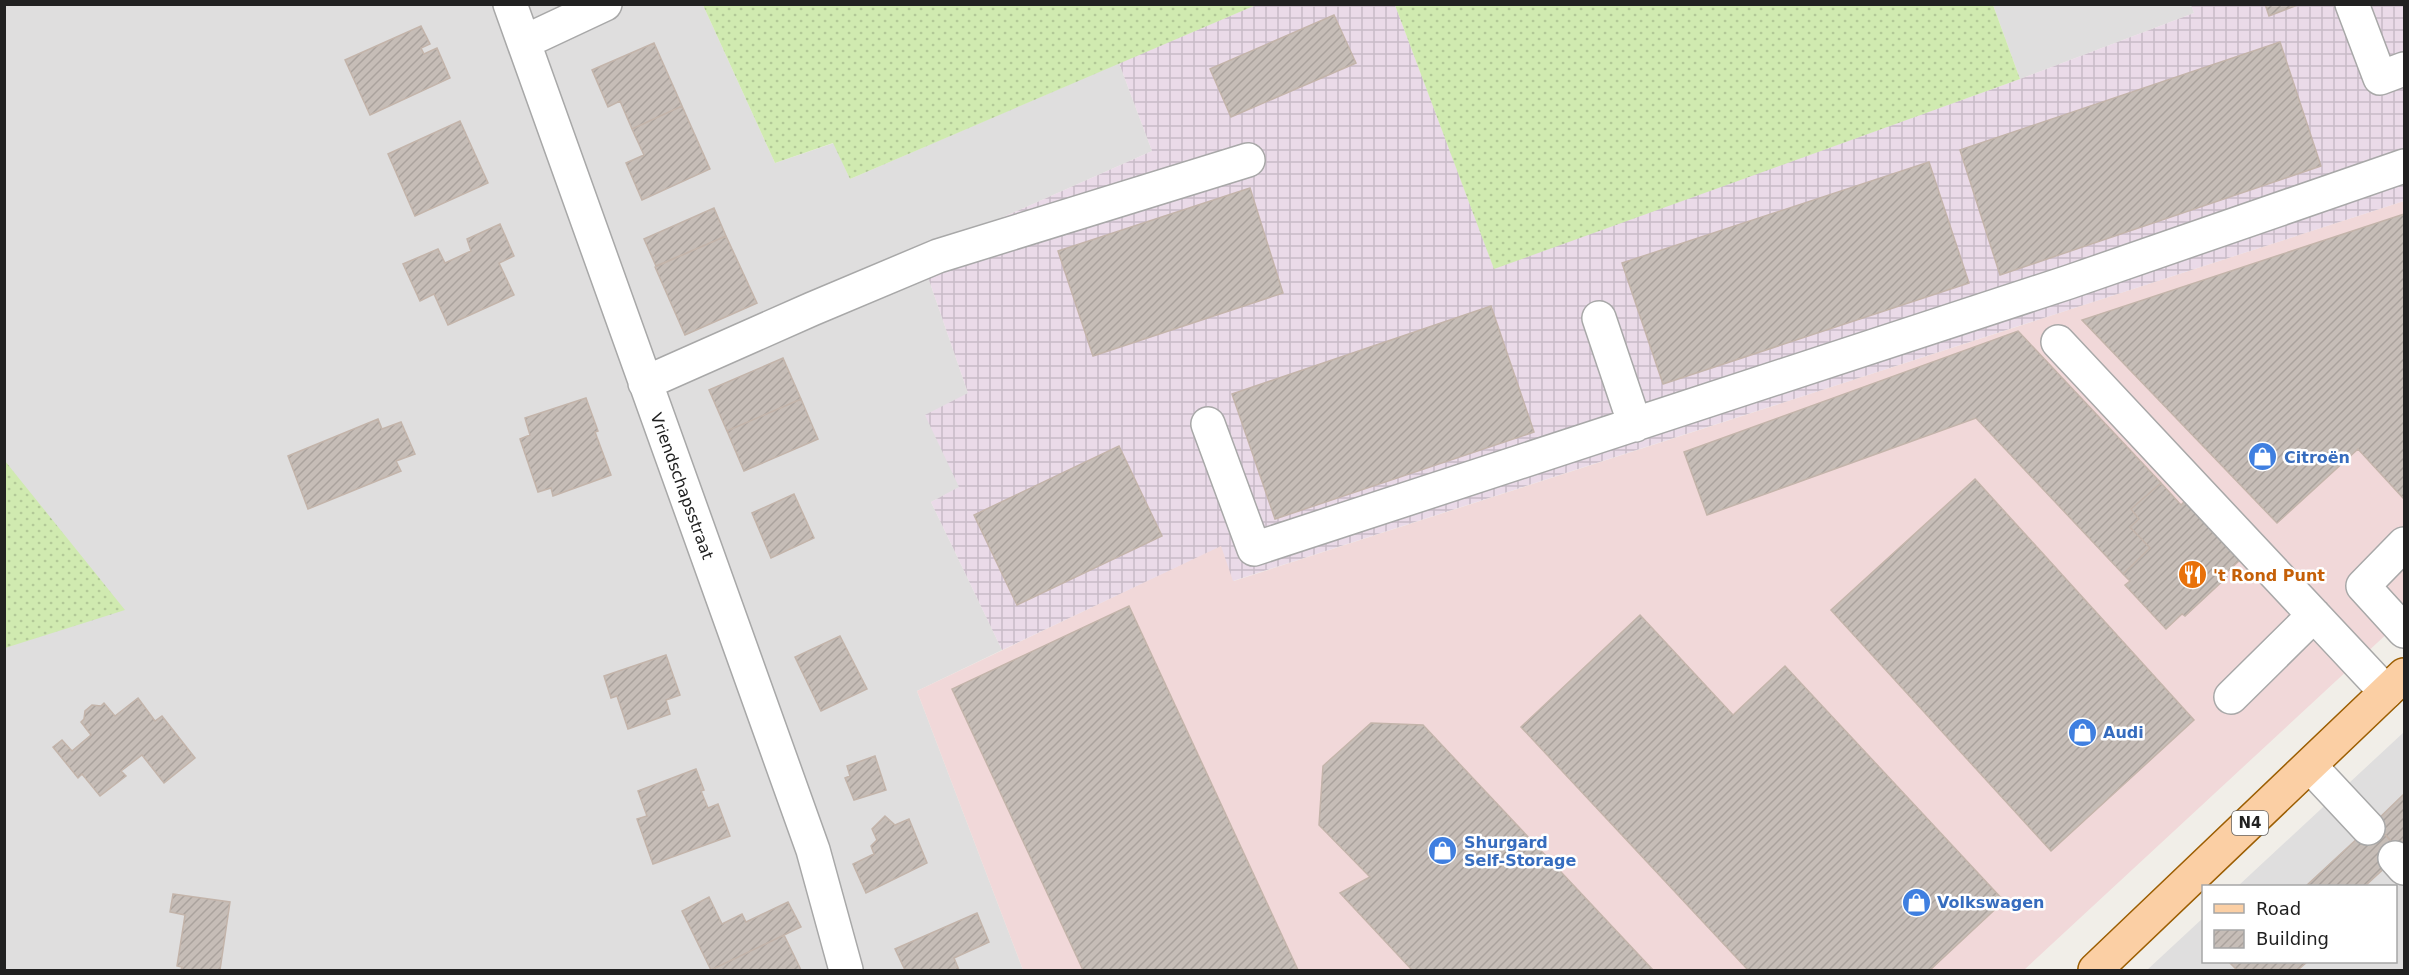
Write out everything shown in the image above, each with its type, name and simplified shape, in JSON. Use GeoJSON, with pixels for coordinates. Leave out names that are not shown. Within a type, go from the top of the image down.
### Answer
{"type":"FeatureCollection","features":[{"type":"Feature","properties":{"kind":"main road","name":"N4"},"geometry":{"type":"LineString","coordinates":[[2095,970],[2395,683]]}},
{"type":"Feature","properties":{"kind":"street","name":"Vriendschapsstraat"},"geometry":{"type":"LineString","coordinates":[[510,4],[813,850],[846,970]]}},
{"type":"Feature","properties":{"kind":"street"},"geometry":{"type":"LineString","coordinates":[[524,42],[605,4]]}},
{"type":"Feature","properties":{"kind":"street"},"geometry":{"type":"LineString","coordinates":[[2352,4],[2380,78],[2404,69]]}},
{"type":"Feature","properties":{"kind":"street"},"geometry":{"type":"LineString","coordinates":[[645,383],[938,256],[1248,160]]}},
{"type":"Feature","properties":{"kind":"street"},"geometry":{"type":"LineString","coordinates":[[1208,424],[1254,549],[2080,278],[2404,166]]}},
{"type":"Feature","properties":{"kind":"street"},"geometry":{"type":"LineString","coordinates":[[1599,318],[1635,425]]}},
{"type":"Feature","properties":{"kind":"street"},"geometry":{"type":"LineString","coordinates":[[2058,342],[2314,615],[2395,683]]}},
{"type":"Feature","properties":{"kind":"street"},"geometry":{"type":"LineString","coordinates":[[2404,544],[2362,586],[2404,631]]}},
{"type":"Feature","properties":{"kind":"street"},"geometry":{"type":"LineString","coordinates":[[2231,697],[2314,615]]}},
{"type":"Feature","properties":{"kind":"street"},"geometry":{"type":"LineString","coordinates":[[2310,766],[2368,828]]}},
{"type":"Feature","properties":{"kind":"shaded area"},"geometry":{"type":"Polygon","coordinates":[[[2191,4],[2194,13],[2020,79],[1993,5],[2191,4]]]}},
{"type":"Feature","properties":{"kind":"shaded area"},"geometry":{"type":"Polygon","coordinates":[[[5,5],[703,5],[775,163],[834,143],[850,179],[1119,63],[1152,151],[920,254],[968,393],[960,487],[931,502],[1002,650],[917,691],[1023,970],[5,970],[5,5]]]}},
{"type":"Feature","properties":{"kind":"shaded area"},"geometry":{"type":"Polygon","coordinates":[[[1256,5],[1395,5],[1494,268],[2020,79],[2194,13],[2191,5],[2404,5],[2404,201],[1233,581],[1221,546],[1002,650],[931,502],[959,487],[925,415],[968,393],[920,254],[1152,151],[1119,63],[1256,5]]]}},
{"type":"Feature","properties":{"kind":"shaded area"},"geometry":{"type":"Polygon","coordinates":[[[2404,201],[2404,618],[2024,970],[1023,970],[917,691],[1222,545],[1234,581],[2404,201]]]}},
{"type":"Feature","properties":{"kind":"shaded area"},"geometry":{"type":"Polygon","coordinates":[[[2404,732],[2404,970],[2147,970],[2202,919],[2202,963],[2397,963],[2397,885],[2239,885],[2404,732]]]}},
{"type":"Feature","properties":{"kind":"green space"},"geometry":{"type":"Polygon","coordinates":[[[703,5],[1256,5],[850,179],[833,143],[775,163],[703,5]]]}},
{"type":"Feature","properties":{"kind":"green space"},"geometry":{"type":"Polygon","coordinates":[[[1395,5],[1993,5],[2020,79],[1494,269],[1395,5]]]}},
{"type":"Feature","properties":{"kind":"green space"},"geometry":{"type":"Polygon","coordinates":[[[5,461],[125,610],[5,648],[5,461]]]}},
{"type":"Feature","properties":{"kind":"building"},"geometry":{"type":"Polygon","coordinates":[[[2265,4],[2300,4],[2269,16],[2265,4]]]}},
{"type":"Feature","properties":{"kind":"building"},"geometry":{"type":"Polygon","coordinates":[[[1334,15],[1356,63],[1231,117],[1210,69],[1334,15]]]}},
{"type":"Feature","properties":{"kind":"building"},"geometry":{"type":"Polygon","coordinates":[[[421,26],[430,44],[421,48],[424,54],[437,48],[450,78],[370,115],[345,60],[421,26]]]}},
{"type":"Feature","properties":{"kind":"building"},"geometry":{"type":"Polygon","coordinates":[[[2280,42],[2321,166],[2000,275],[1960,150],[2280,42]]]}},
{"type":"Feature","properties":{"kind":"building"},"geometry":{"type":"Polygon","coordinates":[[[654,43],[682,106],[632,129],[620,101],[608,107],[592,70],[654,43]]]}},
{"type":"Feature","properties":{"kind":"building"},"geometry":{"type":"Polygon","coordinates":[[[682,106],[710,169],[642,200],[626,163],[644,155],[632,129],[682,106]]]}},
{"type":"Feature","properties":{"kind":"building"},"geometry":{"type":"Polygon","coordinates":[[[460,121],[488,183],[415,216],[388,154],[460,121]]]}},
{"type":"Feature","properties":{"kind":"building"},"geometry":{"type":"Polygon","coordinates":[[[1929,162],[1969,283],[1663,384],[1622,263],[1929,162]]]}},
{"type":"Feature","properties":{"kind":"building"},"geometry":{"type":"Polygon","coordinates":[[[1250,188],[1283,293],[1093,356],[1058,251],[1250,188]]]}},
{"type":"Feature","properties":{"kind":"building"},"geometry":{"type":"Polygon","coordinates":[[[714,208],[726,236],[656,266],[644,239],[714,208]]]}},
{"type":"Feature","properties":{"kind":"building"},"geometry":{"type":"Polygon","coordinates":[[[2404,214],[2404,499],[2358,449],[2277,523],[2082,320],[2404,214]]]}},
{"type":"Feature","properties":{"kind":"building"},"geometry":{"type":"Polygon","coordinates":[[[500,224],[514,256],[499,263],[514,295],[448,325],[434,294],[420,301],[403,264],[438,249],[445,263],[471,251],[467,239],[500,224]]]}},
{"type":"Feature","properties":{"kind":"building"},"geometry":{"type":"Polygon","coordinates":[[[726,236],[757,303],[685,335],[655,267],[726,236]]]}},
{"type":"Feature","properties":{"kind":"building"},"geometry":{"type":"Polygon","coordinates":[[[1491,306],[1534,432],[1275,519],[1232,394],[1491,306]]]}},
{"type":"Feature","properties":{"kind":"building"},"geometry":{"type":"Polygon","coordinates":[[[2018,331],[2161,483],[2131,509],[2139,519],[2130,527],[2150,548],[2123,574],[1976,418],[1707,515],[1684,452],[2018,331]]]}},
{"type":"Feature","properties":{"kind":"building"},"geometry":{"type":"Polygon","coordinates":[[[783,358],[801,399],[727,431],[709,390],[783,358]]]}},
{"type":"Feature","properties":{"kind":"building"},"geometry":{"type":"Polygon","coordinates":[[[586,398],[598,431],[595,432],[611,475],[553,496],[551,488],[538,492],[520,439],[530,435],[525,418],[586,398]]]}},
{"type":"Feature","properties":{"kind":"building"},"geometry":{"type":"Polygon","coordinates":[[[801,399],[818,439],[744,471],[727,431],[801,399]]]}},
{"type":"Feature","properties":{"kind":"building"},"geometry":{"type":"Polygon","coordinates":[[[378,419],[382,429],[401,422],[415,454],[396,461],[401,471],[308,509],[288,456],[378,419]]]}},
{"type":"Feature","properties":{"kind":"building"},"geometry":{"type":"Polygon","coordinates":[[[1119,446],[1162,536],[1017,605],[974,515],[1119,446]]]}},
{"type":"Feature","properties":{"kind":"building"},"geometry":{"type":"Polygon","coordinates":[[[1975,479],[2194,720],[2051,851],[1831,610],[1975,479]]]}},
{"type":"Feature","properties":{"kind":"building"},"geometry":{"type":"Polygon","coordinates":[[[2161,483],[2181,505],[2185,501],[2241,559],[2225,574],[2227,577],[2185,616],[2182,614],[2166,629],[2125,585],[2130,581],[2123,574],[2150,548],[2130,527],[2139,519],[2131,509],[2161,483]]]}},
{"type":"Feature","properties":{"kind":"building"},"geometry":{"type":"Polygon","coordinates":[[[794,494],[814,538],[771,558],[752,513],[794,494]]]}},
{"type":"Feature","properties":{"kind":"building"},"geometry":{"type":"Polygon","coordinates":[[[1129,606],[1298,970],[1083,970],[952,689],[1129,606]]]}},
{"type":"Feature","properties":{"kind":"building"},"geometry":{"type":"Polygon","coordinates":[[[1640,615],[1733,715],[1785,666],[2004,901],[1930,970],[1748,970],[1521,727],[1640,615]]]}},
{"type":"Feature","properties":{"kind":"building"},"geometry":{"type":"Polygon","coordinates":[[[840,636],[867,689],[821,711],[795,657],[840,636]]]}},
{"type":"Feature","properties":{"kind":"building"},"geometry":{"type":"Polygon","coordinates":[[[666,655],[680,695],[666,700],[670,714],[628,729],[617,696],[611,698],[604,676],[666,655]]]}},
{"type":"Feature","properties":{"kind":"building"},"geometry":{"type":"Polygon","coordinates":[[[138,698],[155,721],[162,716],[195,758],[164,783],[142,755],[121,771],[126,776],[100,796],[82,774],[78,778],[53,747],[62,740],[72,751],[91,735],[81,722],[85,711],[92,705],[101,706],[104,703],[115,716],[138,698]]]}},
{"type":"Feature","properties":{"kind":"building","name":"Shurgard Self-Storage"},"geometry":{"type":"Polygon","coordinates":[[[1371,723],[1423,725],[1653,970],[1412,970],[1340,893],[1370,877],[1319,825],[1323,766],[1371,723]]]}},
{"type":"Feature","properties":{"kind":"building"},"geometry":{"type":"Polygon","coordinates":[[[875,756],[886,790],[854,800],[845,778],[850,776],[847,766],[875,756]]]}},
{"type":"Feature","properties":{"kind":"building"},"geometry":{"type":"Polygon","coordinates":[[[696,769],[708,808],[718,804],[730,836],[653,864],[637,819],[647,816],[638,791],[696,769]]]}},
{"type":"Feature","properties":{"kind":"building"},"geometry":{"type":"Polygon","coordinates":[[[2404,794],[2404,855],[2374,823],[2404,794]]]}},
{"type":"Feature","properties":{"kind":"building"},"geometry":{"type":"Polygon","coordinates":[[[885,816],[895,825],[909,819],[927,863],[866,893],[853,864],[874,854],[871,846],[877,840],[872,829],[885,816]]]}},
{"type":"Feature","properties":{"kind":"building"},"geometry":{"type":"Polygon","coordinates":[[[2374,823],[2402,852],[2366,885],[2307,885],[2374,823]]]}},
{"type":"Feature","properties":{"kind":"building"},"geometry":{"type":"Polygon","coordinates":[[[173,894],[230,902],[220,970],[181,970],[182,967],[177,966],[185,915],[170,912],[173,894]]]}},
{"type":"Feature","properties":{"kind":"building"},"geometry":{"type":"Polygon","coordinates":[[[709,897],[722,924],[742,914],[746,922],[788,902],[801,927],[711,970],[682,911],[709,897]]]}},
{"type":"Feature","properties":{"kind":"building"},"geometry":{"type":"Polygon","coordinates":[[[977,913],[989,942],[954,958],[959,970],[905,970],[895,949],[977,913]]]}},
{"type":"Feature","properties":{"kind":"building"},"geometry":{"type":"Polygon","coordinates":[[[784,935],[801,970],[711,970],[784,935]]]}},
{"type":"Feature","properties":{"kind":"building"},"geometry":{"type":"Polygon","coordinates":[[[2230,963],[2306,963],[2300,970],[2237,970],[2230,963]]]}},
{"type":"Feature","properties":{"kind":"place","name":"Citroën"},"geometry":{"type":"Point","coordinates":[2263,457]}},
{"type":"Feature","properties":{"kind":"place","name":"'t Rond Punt"},"geometry":{"type":"Point","coordinates":[2192,575]}},
{"type":"Feature","properties":{"kind":"place","name":"Audi"},"geometry":{"type":"Point","coordinates":[2082,732]}},
{"type":"Feature","properties":{"kind":"place","name":"Shurgard Self-Storage"},"geometry":{"type":"Point","coordinates":[1443,851]}},
{"type":"Feature","properties":{"kind":"place","name":"Volkswagen"},"geometry":{"type":"Point","coordinates":[1916,902]}}]}
